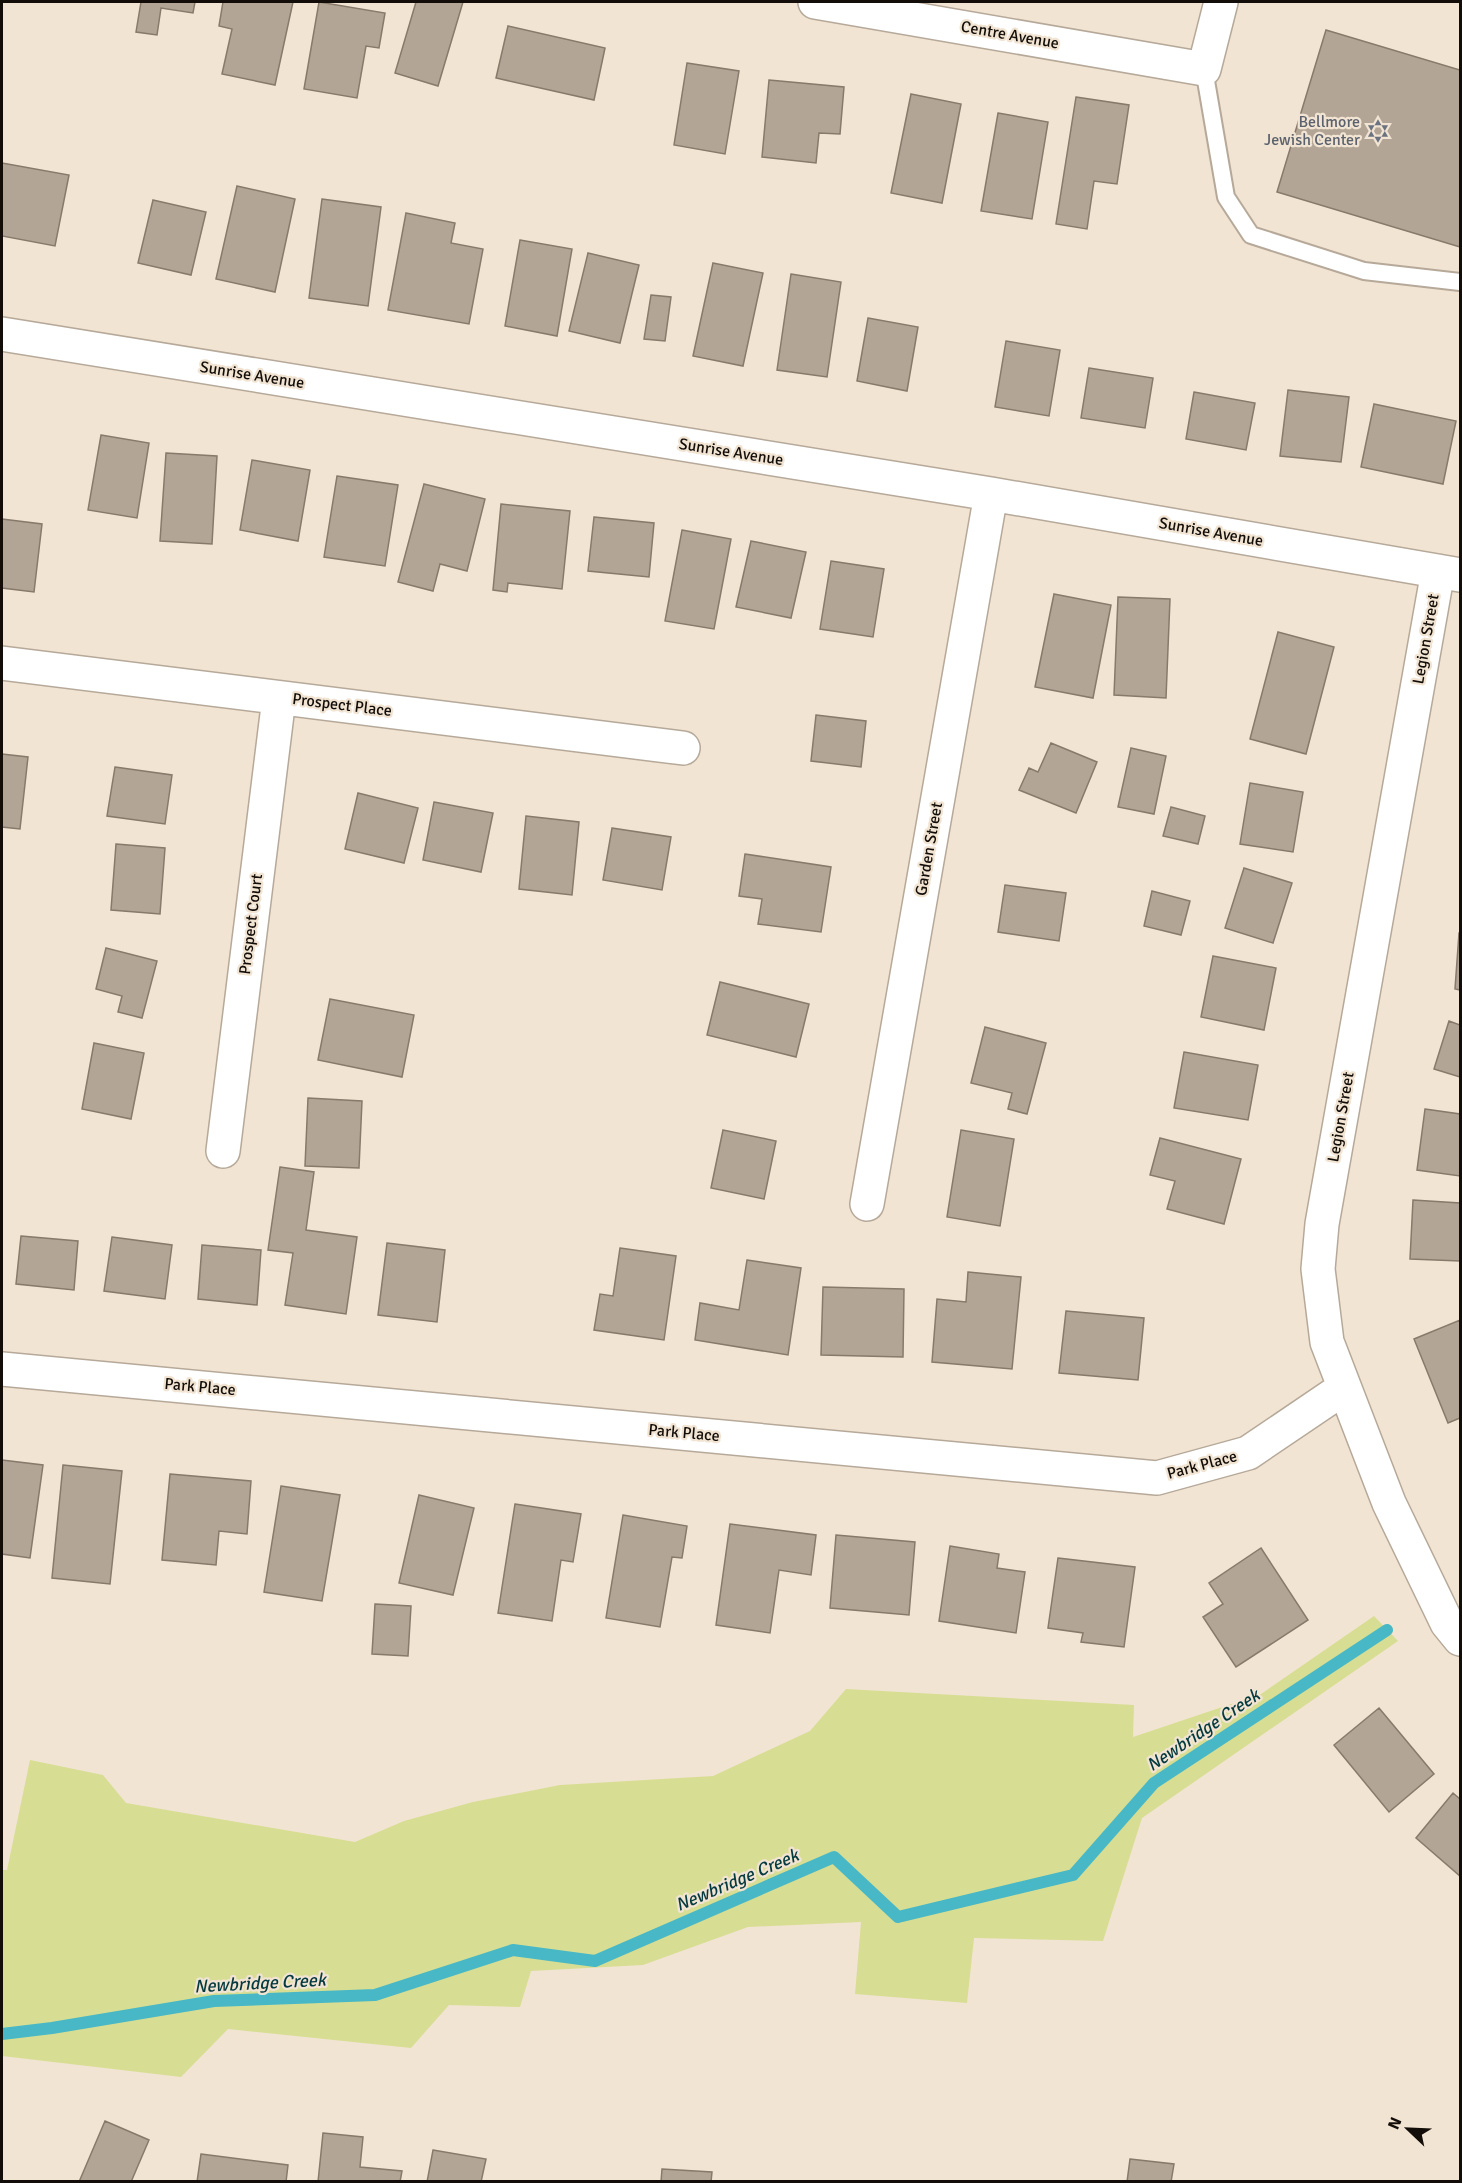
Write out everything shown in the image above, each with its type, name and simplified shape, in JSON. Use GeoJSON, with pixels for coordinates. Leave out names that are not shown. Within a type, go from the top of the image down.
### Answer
{"type":"FeatureCollection","features":[{"type":"Feature","properties":{"kind":"street","name":"Centre Avenue"},"geometry":{"type":"LineString","coordinates":[[815,2],[1204,69]]}},
{"type":"Feature","properties":{"kind":"street"},"geometry":{"type":"LineString","coordinates":[[1204,69],[1221,2]]}},
{"type":"Feature","properties":{"kind":"street","name":"Sunrise Avenue"},"geometry":{"type":"LineString","coordinates":[[2,334],[991,494],[1450,573]]}},
{"type":"Feature","properties":{"kind":"street","name":"Garden Street"},"geometry":{"type":"LineString","coordinates":[[867,1204],[991,494]]}},
{"type":"Feature","properties":{"kind":"street","name":"Legion Street"},"geometry":{"type":"LineString","coordinates":[[1450,573],[1322,1224],[1318,1269],[1326,1342],[1389,1503],[1447,1623],[1461,1639]]}},
{"type":"Feature","properties":{"kind":"street","name":"Prospect Place"},"geometry":{"type":"LineString","coordinates":[[2,663],[683,748]]}},
{"type":"Feature","properties":{"kind":"street","name":"Prospect Court"},"geometry":{"type":"LineString","coordinates":[[223,1151],[279,698]]}},
{"type":"Feature","properties":{"kind":"street","name":"Park Place"},"geometry":{"type":"LineString","coordinates":[[2,1369],[1157,1478],[1248,1453],[1344,1388]]}},
{"type":"Feature","properties":{"kind":"lane"},"geometry":{"type":"LineString","coordinates":[[1204,69],[1226,197],[1251,235],[1364,271],[1461,282]]}},
{"type":"Feature","properties":{"kind":"green space"},"geometry":{"type":"Polygon","coordinates":[[[1374,1616],[1398,1641],[1142,1818],[1103,1941],[974,1938],[967,2003],[855,1994],[861,1922],[748,1927],[643,1965],[531,1971],[520,2007],[449,2005],[411,2048],[228,2029],[181,2077],[2,2056],[2,1870],[7,1870],[30,1760],[103,1775],[126,1803],[355,1842],[404,1821],[473,1802],[560,1785],[713,1776],[810,1731],[846,1689],[1134,1705],[1133,1737],[1261,1694],[1374,1616]]]}},
{"type":"Feature","properties":{"kind":"building"},"geometry":{"type":"Polygon","coordinates":[[[141,2],[195,2],[193,13],[161,8],[157,35],[136,32],[141,2]]]}},
{"type":"Feature","properties":{"kind":"building"},"geometry":{"type":"Polygon","coordinates":[[[223,2],[293,2],[275,85],[222,74],[232,29],[219,26],[223,2]]]}},
{"type":"Feature","properties":{"kind":"building"},"geometry":{"type":"Polygon","coordinates":[[[319,2],[385,13],[379,48],[366,46],[357,98],[304,89],[319,2]]]}},
{"type":"Feature","properties":{"kind":"building"},"geometry":{"type":"Polygon","coordinates":[[[416,2],[463,2],[438,86],[395,73],[416,2]]]}},
{"type":"Feature","properties":{"kind":"building"},"geometry":{"type":"Polygon","coordinates":[[[508,26],[605,48],[594,100],[496,78],[508,26]]]}},
{"type":"Feature","properties":{"kind":"building","name":"Bellmore Jewish Center"},"geometry":{"type":"Polygon","coordinates":[[[1326,30],[1460,70],[1460,247],[1277,192],[1326,30]]]}},
{"type":"Feature","properties":{"kind":"building"},"geometry":{"type":"Polygon","coordinates":[[[687,63],[739,71],[725,154],[674,145],[687,63]]]}},
{"type":"Feature","properties":{"kind":"building"},"geometry":{"type":"Polygon","coordinates":[[[769,80],[844,87],[840,134],[819,133],[816,163],[762,157],[769,80]]]}},
{"type":"Feature","properties":{"kind":"building"},"geometry":{"type":"Polygon","coordinates":[[[911,94],[961,104],[942,203],[891,193],[911,94]]]}},
{"type":"Feature","properties":{"kind":"building"},"geometry":{"type":"Polygon","coordinates":[[[1076,97],[1129,105],[1117,184],[1094,181],[1087,229],[1056,224],[1076,97]]]}},
{"type":"Feature","properties":{"kind":"building"},"geometry":{"type":"Polygon","coordinates":[[[998,113],[1048,122],[1032,219],[981,211],[998,113]]]}},
{"type":"Feature","properties":{"kind":"building"},"geometry":{"type":"Polygon","coordinates":[[[2,163],[69,175],[55,246],[2,236],[2,163]]]}},
{"type":"Feature","properties":{"kind":"building"},"geometry":{"type":"Polygon","coordinates":[[[237,186],[295,199],[275,292],[216,279],[237,186]]]}},
{"type":"Feature","properties":{"kind":"building"},"geometry":{"type":"Polygon","coordinates":[[[322,199],[381,207],[368,306],[309,298],[322,199]]]}},
{"type":"Feature","properties":{"kind":"building"},"geometry":{"type":"Polygon","coordinates":[[[153,200],[206,212],[191,275],[138,263],[153,200]]]}},
{"type":"Feature","properties":{"kind":"building"},"geometry":{"type":"Polygon","coordinates":[[[406,213],[455,223],[451,243],[483,249],[469,324],[388,310],[406,213]]]}},
{"type":"Feature","properties":{"kind":"building"},"geometry":{"type":"Polygon","coordinates":[[[520,240],[572,249],[557,336],[505,326],[520,240]]]}},
{"type":"Feature","properties":{"kind":"building"},"geometry":{"type":"Polygon","coordinates":[[[588,253],[639,265],[620,343],[569,331],[588,253]]]}},
{"type":"Feature","properties":{"kind":"building"},"geometry":{"type":"Polygon","coordinates":[[[713,263],[763,273],[743,366],[693,356],[713,263]]]}},
{"type":"Feature","properties":{"kind":"building"},"geometry":{"type":"Polygon","coordinates":[[[791,274],[841,282],[827,377],[777,370],[791,274]]]}},
{"type":"Feature","properties":{"kind":"building"},"geometry":{"type":"Polygon","coordinates":[[[651,295],[671,297],[665,341],[644,339],[651,295]]]}},
{"type":"Feature","properties":{"kind":"building"},"geometry":{"type":"Polygon","coordinates":[[[868,318],[918,327],[907,391],[857,381],[868,318]]]}},
{"type":"Feature","properties":{"kind":"building"},"geometry":{"type":"Polygon","coordinates":[[[1006,341],[1060,350],[1049,416],[995,407],[1006,341]]]}},
{"type":"Feature","properties":{"kind":"building"},"geometry":{"type":"Polygon","coordinates":[[[1089,368],[1153,378],[1145,428],[1081,418],[1089,368]]]}},
{"type":"Feature","properties":{"kind":"building"},"geometry":{"type":"Polygon","coordinates":[[[1288,390],[1349,397],[1341,462],[1280,456],[1288,390]]]}},
{"type":"Feature","properties":{"kind":"building"},"geometry":{"type":"Polygon","coordinates":[[[1194,392],[1255,403],[1246,450],[1186,439],[1194,392]]]}},
{"type":"Feature","properties":{"kind":"building"},"geometry":{"type":"Polygon","coordinates":[[[1374,404],[1456,421],[1443,484],[1361,467],[1374,404]]]}},
{"type":"Feature","properties":{"kind":"building"},"geometry":{"type":"Polygon","coordinates":[[[101,435],[149,443],[137,518],[88,510],[101,435]]]}},
{"type":"Feature","properties":{"kind":"building"},"geometry":{"type":"Polygon","coordinates":[[[166,453],[217,456],[212,544],[160,541],[166,453]]]}},
{"type":"Feature","properties":{"kind":"building"},"geometry":{"type":"Polygon","coordinates":[[[252,460],[310,470],[298,541],[240,530],[252,460]]]}},
{"type":"Feature","properties":{"kind":"building"},"geometry":{"type":"Polygon","coordinates":[[[337,476],[398,485],[385,566],[324,557],[337,476]]]}},
{"type":"Feature","properties":{"kind":"building"},"geometry":{"type":"Polygon","coordinates":[[[424,484],[485,499],[467,571],[440,564],[433,591],[398,582],[424,484]]]}},
{"type":"Feature","properties":{"kind":"building"},"geometry":{"type":"Polygon","coordinates":[[[501,504],[570,511],[562,589],[508,583],[507,592],[493,590],[501,504]]]}},
{"type":"Feature","properties":{"kind":"building"},"geometry":{"type":"Polygon","coordinates":[[[594,517],[654,523],[649,577],[588,571],[594,517]]]}},
{"type":"Feature","properties":{"kind":"building"},"geometry":{"type":"Polygon","coordinates":[[[2,519],[42,524],[34,592],[2,588],[2,519]]]}},
{"type":"Feature","properties":{"kind":"building"},"geometry":{"type":"Polygon","coordinates":[[[682,530],[731,539],[714,629],[665,621],[682,530]]]}},
{"type":"Feature","properties":{"kind":"building"},"geometry":{"type":"Polygon","coordinates":[[[751,541],[806,552],[791,618],[736,607],[751,541]]]}},
{"type":"Feature","properties":{"kind":"building"},"geometry":{"type":"Polygon","coordinates":[[[831,561],[884,569],[873,637],[820,629],[831,561]]]}},
{"type":"Feature","properties":{"kind":"building"},"geometry":{"type":"Polygon","coordinates":[[[1054,594],[1111,605],[1093,698],[1035,687],[1054,594]]]}},
{"type":"Feature","properties":{"kind":"building"},"geometry":{"type":"Polygon","coordinates":[[[1118,597],[1170,599],[1166,698],[1114,695],[1118,597]]]}},
{"type":"Feature","properties":{"kind":"building"},"geometry":{"type":"Polygon","coordinates":[[[1278,632],[1334,647],[1306,754],[1250,739],[1278,632]]]}},
{"type":"Feature","properties":{"kind":"building"},"geometry":{"type":"Polygon","coordinates":[[[816,715],[866,721],[861,767],[811,761],[816,715]]]}},
{"type":"Feature","properties":{"kind":"building"},"geometry":{"type":"Polygon","coordinates":[[[1051,743],[1097,762],[1076,813],[1019,790],[1029,768],[1038,772],[1051,743]]]}},
{"type":"Feature","properties":{"kind":"building"},"geometry":{"type":"Polygon","coordinates":[[[1131,748],[1166,756],[1154,814],[1118,807],[1131,748]]]}},
{"type":"Feature","properties":{"kind":"building"},"geometry":{"type":"Polygon","coordinates":[[[2,754],[28,757],[20,829],[2,827],[2,754]]]}},
{"type":"Feature","properties":{"kind":"building"},"geometry":{"type":"Polygon","coordinates":[[[115,767],[172,775],[165,824],[107,816],[115,767]]]}},
{"type":"Feature","properties":{"kind":"building"},"geometry":{"type":"Polygon","coordinates":[[[1250,783],[1303,792],[1293,852],[1240,844],[1250,783]]]}},
{"type":"Feature","properties":{"kind":"building"},"geometry":{"type":"Polygon","coordinates":[[[358,793],[418,808],[404,863],[345,849],[358,793]]]}},
{"type":"Feature","properties":{"kind":"building"},"geometry":{"type":"Polygon","coordinates":[[[434,802],[493,813],[481,872],[423,860],[434,802]]]}},
{"type":"Feature","properties":{"kind":"building"},"geometry":{"type":"Polygon","coordinates":[[[1171,807],[1205,816],[1198,844],[1163,836],[1171,807]]]}},
{"type":"Feature","properties":{"kind":"building"},"geometry":{"type":"Polygon","coordinates":[[[526,816],[579,822],[572,895],[519,889],[526,816]]]}},
{"type":"Feature","properties":{"kind":"building"},"geometry":{"type":"Polygon","coordinates":[[[612,828],[671,837],[662,890],[603,880],[612,828]]]}},
{"type":"Feature","properties":{"kind":"building"},"geometry":{"type":"Polygon","coordinates":[[[116,844],[165,848],[160,914],[111,910],[116,844]]]}},
{"type":"Feature","properties":{"kind":"building"},"geometry":{"type":"Polygon","coordinates":[[[745,854],[831,867],[821,932],[758,924],[762,899],[739,896],[745,854]]]}},
{"type":"Feature","properties":{"kind":"building"},"geometry":{"type":"Polygon","coordinates":[[[1244,868],[1292,883],[1273,943],[1225,928],[1244,868]]]}},
{"type":"Feature","properties":{"kind":"building"},"geometry":{"type":"Polygon","coordinates":[[[1005,885],[1066,893],[1059,941],[998,932],[1005,885]]]}},
{"type":"Feature","properties":{"kind":"building"},"geometry":{"type":"Polygon","coordinates":[[[1152,891],[1190,901],[1181,935],[1144,926],[1152,891]]]}},
{"type":"Feature","properties":{"kind":"building"},"geometry":{"type":"Polygon","coordinates":[[[1460,933],[1460,990],[1455,989],[1460,933]]]}},
{"type":"Feature","properties":{"kind":"building"},"geometry":{"type":"Polygon","coordinates":[[[106,948],[157,961],[142,1018],[118,1012],[122,996],[96,989],[106,948]]]}},
{"type":"Feature","properties":{"kind":"building"},"geometry":{"type":"Polygon","coordinates":[[[1213,956],[1276,968],[1264,1030],[1201,1017],[1213,956]]]}},
{"type":"Feature","properties":{"kind":"building"},"geometry":{"type":"Polygon","coordinates":[[[720,982],[809,1004],[796,1057],[707,1035],[720,982]]]}},
{"type":"Feature","properties":{"kind":"building"},"geometry":{"type":"Polygon","coordinates":[[[330,999],[414,1015],[402,1077],[318,1060],[330,999]]]}},
{"type":"Feature","properties":{"kind":"building"},"geometry":{"type":"Polygon","coordinates":[[[1449,1021],[1460,1025],[1460,1077],[1434,1069],[1449,1021]]]}},
{"type":"Feature","properties":{"kind":"building"},"geometry":{"type":"Polygon","coordinates":[[[985,1027],[1046,1043],[1027,1114],[1008,1109],[1012,1093],[971,1083],[985,1027]]]}},
{"type":"Feature","properties":{"kind":"building"},"geometry":{"type":"Polygon","coordinates":[[[94,1043],[144,1053],[131,1119],[82,1109],[94,1043]]]}},
{"type":"Feature","properties":{"kind":"building"},"geometry":{"type":"Polygon","coordinates":[[[1184,1052],[1258,1065],[1248,1120],[1174,1108],[1184,1052]]]}},
{"type":"Feature","properties":{"kind":"building"},"geometry":{"type":"Polygon","coordinates":[[[308,1098],[362,1101],[359,1168],[305,1166],[308,1098]]]}},
{"type":"Feature","properties":{"kind":"building"},"geometry":{"type":"Polygon","coordinates":[[[1425,1109],[1460,1114],[1460,1176],[1417,1170],[1425,1109]]]}},
{"type":"Feature","properties":{"kind":"building"},"geometry":{"type":"Polygon","coordinates":[[[723,1130],[776,1141],[764,1199],[711,1188],[723,1130]]]}},
{"type":"Feature","properties":{"kind":"building"},"geometry":{"type":"Polygon","coordinates":[[[961,1130],[1014,1139],[1000,1226],[947,1217],[961,1130]]]}},
{"type":"Feature","properties":{"kind":"building"},"geometry":{"type":"Polygon","coordinates":[[[1160,1138],[1241,1159],[1224,1224],[1167,1209],[1175,1181],[1150,1175],[1160,1138]]]}},
{"type":"Feature","properties":{"kind":"building"},"geometry":{"type":"Polygon","coordinates":[[[280,1167],[314,1172],[306,1230],[357,1237],[346,1314],[285,1305],[293,1253],[268,1250],[280,1167]]]}},
{"type":"Feature","properties":{"kind":"building"},"geometry":{"type":"Polygon","coordinates":[[[1413,1200],[1460,1203],[1460,1261],[1410,1259],[1413,1200]]]}},
{"type":"Feature","properties":{"kind":"building"},"geometry":{"type":"Polygon","coordinates":[[[21,1236],[78,1241],[74,1290],[16,1284],[21,1236]]]}},
{"type":"Feature","properties":{"kind":"building"},"geometry":{"type":"Polygon","coordinates":[[[112,1237],[172,1245],[165,1299],[104,1291],[112,1237]]]}},
{"type":"Feature","properties":{"kind":"building"},"geometry":{"type":"Polygon","coordinates":[[[387,1243],[445,1250],[437,1322],[378,1315],[387,1243]]]}},
{"type":"Feature","properties":{"kind":"building"},"geometry":{"type":"Polygon","coordinates":[[[202,1245],[261,1250],[257,1305],[198,1299],[202,1245]]]}},
{"type":"Feature","properties":{"kind":"building"},"geometry":{"type":"Polygon","coordinates":[[[620,1248],[676,1256],[664,1340],[594,1330],[600,1294],[613,1296],[620,1248]]]}},
{"type":"Feature","properties":{"kind":"building"},"geometry":{"type":"Polygon","coordinates":[[[747,1260],[801,1268],[788,1355],[695,1340],[700,1303],[739,1310],[747,1260]]]}},
{"type":"Feature","properties":{"kind":"building"},"geometry":{"type":"Polygon","coordinates":[[[968,1272],[1021,1277],[1012,1369],[932,1362],[937,1299],[966,1302],[968,1272]]]}},
{"type":"Feature","properties":{"kind":"building"},"geometry":{"type":"Polygon","coordinates":[[[823,1287],[904,1289],[903,1357],[821,1355],[823,1287]]]}},
{"type":"Feature","properties":{"kind":"building"},"geometry":{"type":"Polygon","coordinates":[[[1066,1311],[1144,1318],[1138,1380],[1059,1373],[1066,1311]]]}},
{"type":"Feature","properties":{"kind":"building"},"geometry":{"type":"Polygon","coordinates":[[[1460,1320],[1460,1418],[1448,1423],[1414,1339],[1460,1320]]]}},
{"type":"Feature","properties":{"kind":"building"},"geometry":{"type":"Polygon","coordinates":[[[2,1460],[43,1465],[30,1558],[2,1554],[2,1460]]]}},
{"type":"Feature","properties":{"kind":"building"},"geometry":{"type":"Polygon","coordinates":[[[63,1465],[122,1471],[110,1584],[52,1578],[63,1465]]]}},
{"type":"Feature","properties":{"kind":"building"},"geometry":{"type":"Polygon","coordinates":[[[170,1474],[251,1481],[247,1534],[219,1531],[216,1565],[162,1560],[170,1474]]]}},
{"type":"Feature","properties":{"kind":"building"},"geometry":{"type":"Polygon","coordinates":[[[281,1486],[340,1495],[322,1601],[264,1592],[281,1486]]]}},
{"type":"Feature","properties":{"kind":"building"},"geometry":{"type":"Polygon","coordinates":[[[419,1495],[474,1508],[453,1595],[399,1583],[419,1495]]]}},
{"type":"Feature","properties":{"kind":"building"},"geometry":{"type":"Polygon","coordinates":[[[515,1504],[581,1514],[573,1562],[561,1560],[552,1621],[498,1613],[515,1504]]]}},
{"type":"Feature","properties":{"kind":"building"},"geometry":{"type":"Polygon","coordinates":[[[623,1515],[687,1526],[682,1558],[672,1557],[660,1627],[606,1618],[623,1515]]]}},
{"type":"Feature","properties":{"kind":"building"},"geometry":{"type":"Polygon","coordinates":[[[730,1524],[816,1535],[811,1575],[779,1570],[770,1633],[716,1625],[730,1524]]]}},
{"type":"Feature","properties":{"kind":"building"},"geometry":{"type":"Polygon","coordinates":[[[836,1535],[915,1542],[909,1615],[830,1608],[836,1535]]]}},
{"type":"Feature","properties":{"kind":"building"},"geometry":{"type":"Polygon","coordinates":[[[950,1546],[999,1554],[997,1568],[1025,1572],[1016,1633],[939,1621],[950,1546]]]}},
{"type":"Feature","properties":{"kind":"building"},"geometry":{"type":"Polygon","coordinates":[[[1261,1548],[1308,1620],[1236,1667],[1203,1617],[1223,1604],[1209,1583],[1261,1548]]]}},
{"type":"Feature","properties":{"kind":"building"},"geometry":{"type":"Polygon","coordinates":[[[1058,1558],[1135,1567],[1124,1647],[1081,1642],[1083,1633],[1048,1628],[1058,1558]]]}},
{"type":"Feature","properties":{"kind":"building"},"geometry":{"type":"Polygon","coordinates":[[[375,1604],[411,1606],[408,1656],[372,1654],[375,1604]]]}},
{"type":"Feature","properties":{"kind":"building"},"geometry":{"type":"Polygon","coordinates":[[[1379,1708],[1434,1774],[1389,1812],[1334,1745],[1379,1708]]]}},
{"type":"Feature","properties":{"kind":"building"},"geometry":{"type":"Polygon","coordinates":[[[1453,1793],[1460,1799],[1460,1876],[1416,1838],[1453,1793]]]}},
{"type":"Feature","properties":{"kind":"building"},"geometry":{"type":"Polygon","coordinates":[[[105,2121],[149,2140],[131,2182],[79,2182],[105,2121]]]}},
{"type":"Feature","properties":{"kind":"building"},"geometry":{"type":"Polygon","coordinates":[[[323,2133],[363,2137],[360,2167],[402,2171],[400,2182],[318,2182],[323,2133]]]}},
{"type":"Feature","properties":{"kind":"building"},"geometry":{"type":"Polygon","coordinates":[[[433,2150],[486,2159],[481,2182],[427,2182],[433,2150]]]}},
{"type":"Feature","properties":{"kind":"building"},"geometry":{"type":"Polygon","coordinates":[[[201,2154],[288,2165],[286,2182],[197,2182],[201,2154]]]}},
{"type":"Feature","properties":{"kind":"building"},"geometry":{"type":"Polygon","coordinates":[[[1130,2159],[1174,2164],[1171,2182],[1127,2182],[1130,2159]]]}},
{"type":"Feature","properties":{"kind":"building"},"geometry":{"type":"Polygon","coordinates":[[[662,2169],[712,2172],[711,2182],[661,2182],[662,2169]]]}},
{"type":"Feature","properties":{"kind":"waterway","name":"Newbridge Creek"},"geometry":{"type":"LineString","coordinates":[[2,2034],[214,2001],[375,1995],[513,1950],[595,1961],[834,1857],[898,1917],[1073,1875],[1154,1783],[1387,1630]]}},
{"type":"Feature","properties":{"kind":"place","name":"Bellmore Jewish Center"},"geometry":{"type":"Point","coordinates":[1378,131]}}]}
